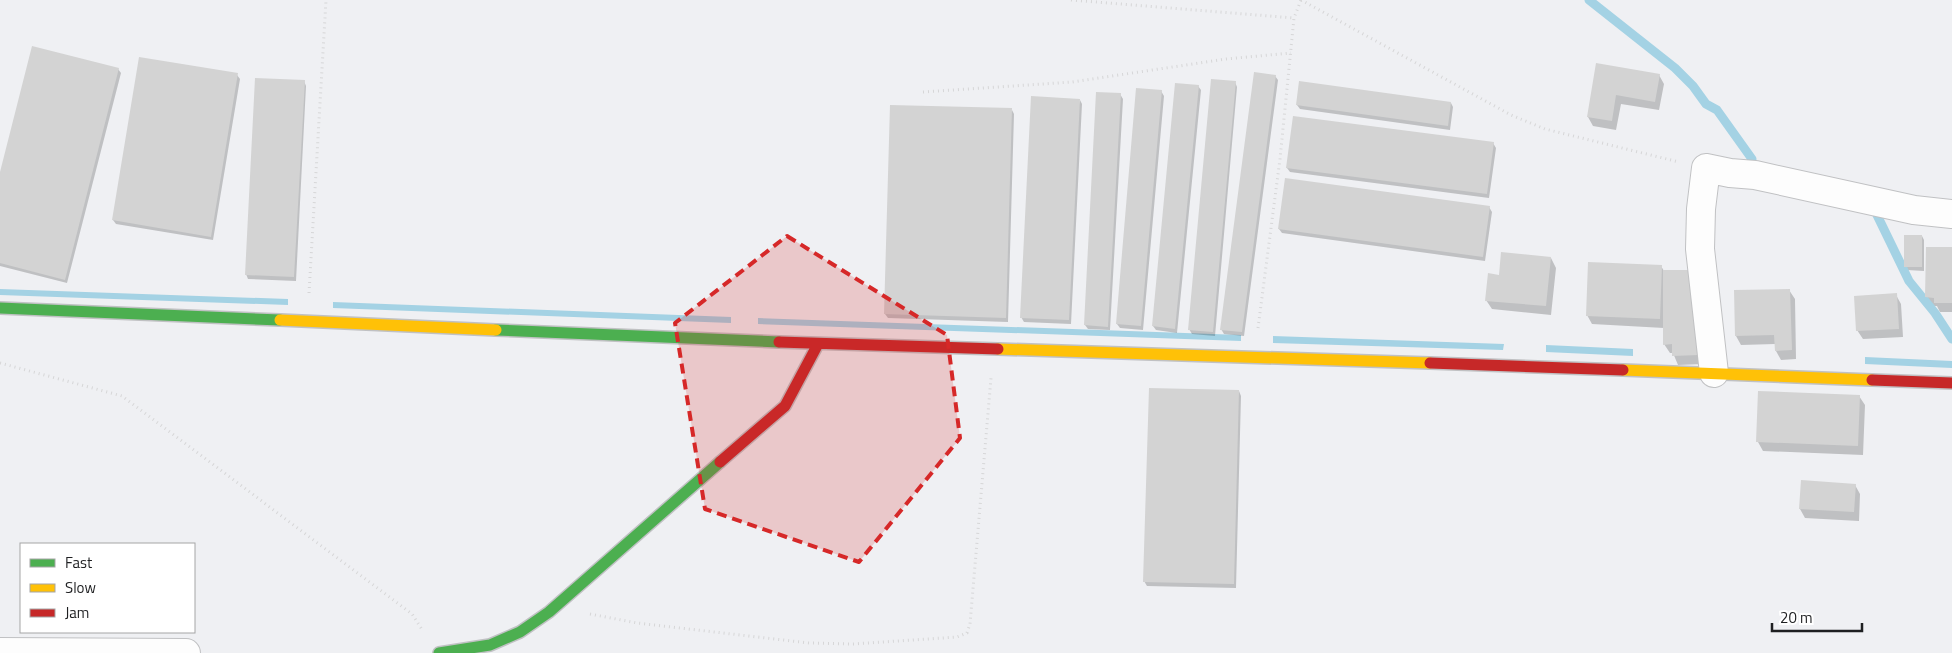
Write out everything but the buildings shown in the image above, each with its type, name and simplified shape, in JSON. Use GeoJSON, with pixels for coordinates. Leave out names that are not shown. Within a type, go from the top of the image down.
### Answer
{"type":"FeatureCollection","features":[{"type":"Feature","properties":{"kind":"street"},"geometry":{"type":"LineString","coordinates":[[1714,374],[1700,249],[1701,209],[1706,168],[1730,173],[1755,175],[1914,210],[1952,214]]}},
{"type":"Feature","properties":{"kind":"street"},"geometry":{"type":"LineString","coordinates":[[0,308],[818,344],[1254,356],[1952,383]]}},
{"type":"Feature","properties":{"kind":"street"},"geometry":{"type":"LineString","coordinates":[[439,653],[490,645],[520,632],[555,606],[785,406],[818,344]]}},
{"type":"Feature","properties":{"kind":"street"},"geometry":{"type":"LineString","coordinates":[[0,652],[186,653]]}},
{"type":"Feature","properties":{"kind":"path"},"geometry":{"type":"LineString","coordinates":[[308,321],[326,0]]}},
{"type":"Feature","properties":{"kind":"path"},"geometry":{"type":"LineString","coordinates":[[1071,0],[1294,18]]}},
{"type":"Feature","properties":{"kind":"path"},"geometry":{"type":"LineString","coordinates":[[1254,356],[1280,159],[1294,18],[1301,0],[1511,115],[1545,130],[1706,168]]}},
{"type":"Feature","properties":{"kind":"path"},"geometry":{"type":"LineString","coordinates":[[923,92],[1072,82],[1226,59],[1291,53]]}},
{"type":"Feature","properties":{"kind":"path"},"geometry":{"type":"LineString","coordinates":[[555,606],[637,623],[809,643],[853,644],[957,637],[967,634],[970,624],[993,349]]}},
{"type":"Feature","properties":{"kind":"path"},"geometry":{"type":"LineString","coordinates":[[0,363],[122,396],[412,614],[428,638]]}},
{"type":"Feature","properties":{"kind":"highlighted area"},"geometry":{"type":"Polygon","coordinates":[[[787,236],[947,335],[960,438],[859,562],[705,509],[675,323],[787,236]]]}},
{"type":"Feature","properties":{"kind":"water"},"geometry":{"type":"Polygon","coordinates":[[[0,289],[288,299],[288,305],[0,295],[0,289]]]}},
{"type":"Feature","properties":{"kind":"water"},"geometry":{"type":"Polygon","coordinates":[[[333,302],[731,317],[731,323],[333,308],[333,302]]]}},
{"type":"Feature","properties":{"kind":"water"},"geometry":{"type":"Polygon","coordinates":[[[758,318],[1241,335],[1241,341],[758,324],[758,318]]]}},
{"type":"Feature","properties":{"kind":"water"},"geometry":{"type":"Polygon","coordinates":[[[1273,336],[1504,344],[1503,350],[1273,343],[1273,336]]]}},
{"type":"Feature","properties":{"kind":"water"},"geometry":{"type":"Polygon","coordinates":[[[1546,345],[1633,349],[1633,356],[1546,352],[1546,345]]]}},
{"type":"Feature","properties":{"kind":"water"},"geometry":{"type":"Polygon","coordinates":[[[1865,357],[1952,361],[1952,368],[1865,364],[1865,357]]]}},
{"type":"Feature","properties":{"kind":"waterway"},"geometry":{"type":"LineString","coordinates":[[1589,0],[1675,68],[1693,86],[1706,104],[1717,110],[1752,159]]}},
{"type":"Feature","properties":{"kind":"waterway"},"geometry":{"type":"LineString","coordinates":[[1877,215],[1909,281],[1935,313],[1952,339]]}},
{"type":"Feature","properties":{"kind":"traffic: fast"},"geometry":{"type":"LineString","coordinates":[[0,308],[280,320]]}},
{"type":"Feature","properties":{"kind":"traffic: fast"},"geometry":{"type":"LineString","coordinates":[[496,330],[779,342]]}},
{"type":"Feature","properties":{"kind":"traffic: fast"},"geometry":{"type":"LineString","coordinates":[[439,653],[490,645],[520,632],[549,612],[720,462]]}},
{"type":"Feature","properties":{"kind":"traffic: slow"},"geometry":{"type":"LineString","coordinates":[[280,320],[496,330]]}},
{"type":"Feature","properties":{"kind":"traffic: slow"},"geometry":{"type":"LineString","coordinates":[[998,349],[1430,363]]}},
{"type":"Feature","properties":{"kind":"traffic: slow"},"geometry":{"type":"LineString","coordinates":[[1623,370],[1872,380]]}},
{"type":"Feature","properties":{"kind":"traffic: jam"},"geometry":{"type":"LineString","coordinates":[[779,342],[998,349]]}},
{"type":"Feature","properties":{"kind":"traffic: jam"},"geometry":{"type":"LineString","coordinates":[[720,462],[785,406],[818,344]]}},
{"type":"Feature","properties":{"kind":"traffic: jam"},"geometry":{"type":"LineString","coordinates":[[1430,363],[1623,370]]}},
{"type":"Feature","properties":{"kind":"traffic: jam"},"geometry":{"type":"LineString","coordinates":[[1872,380],[1952,383]]}}]}
